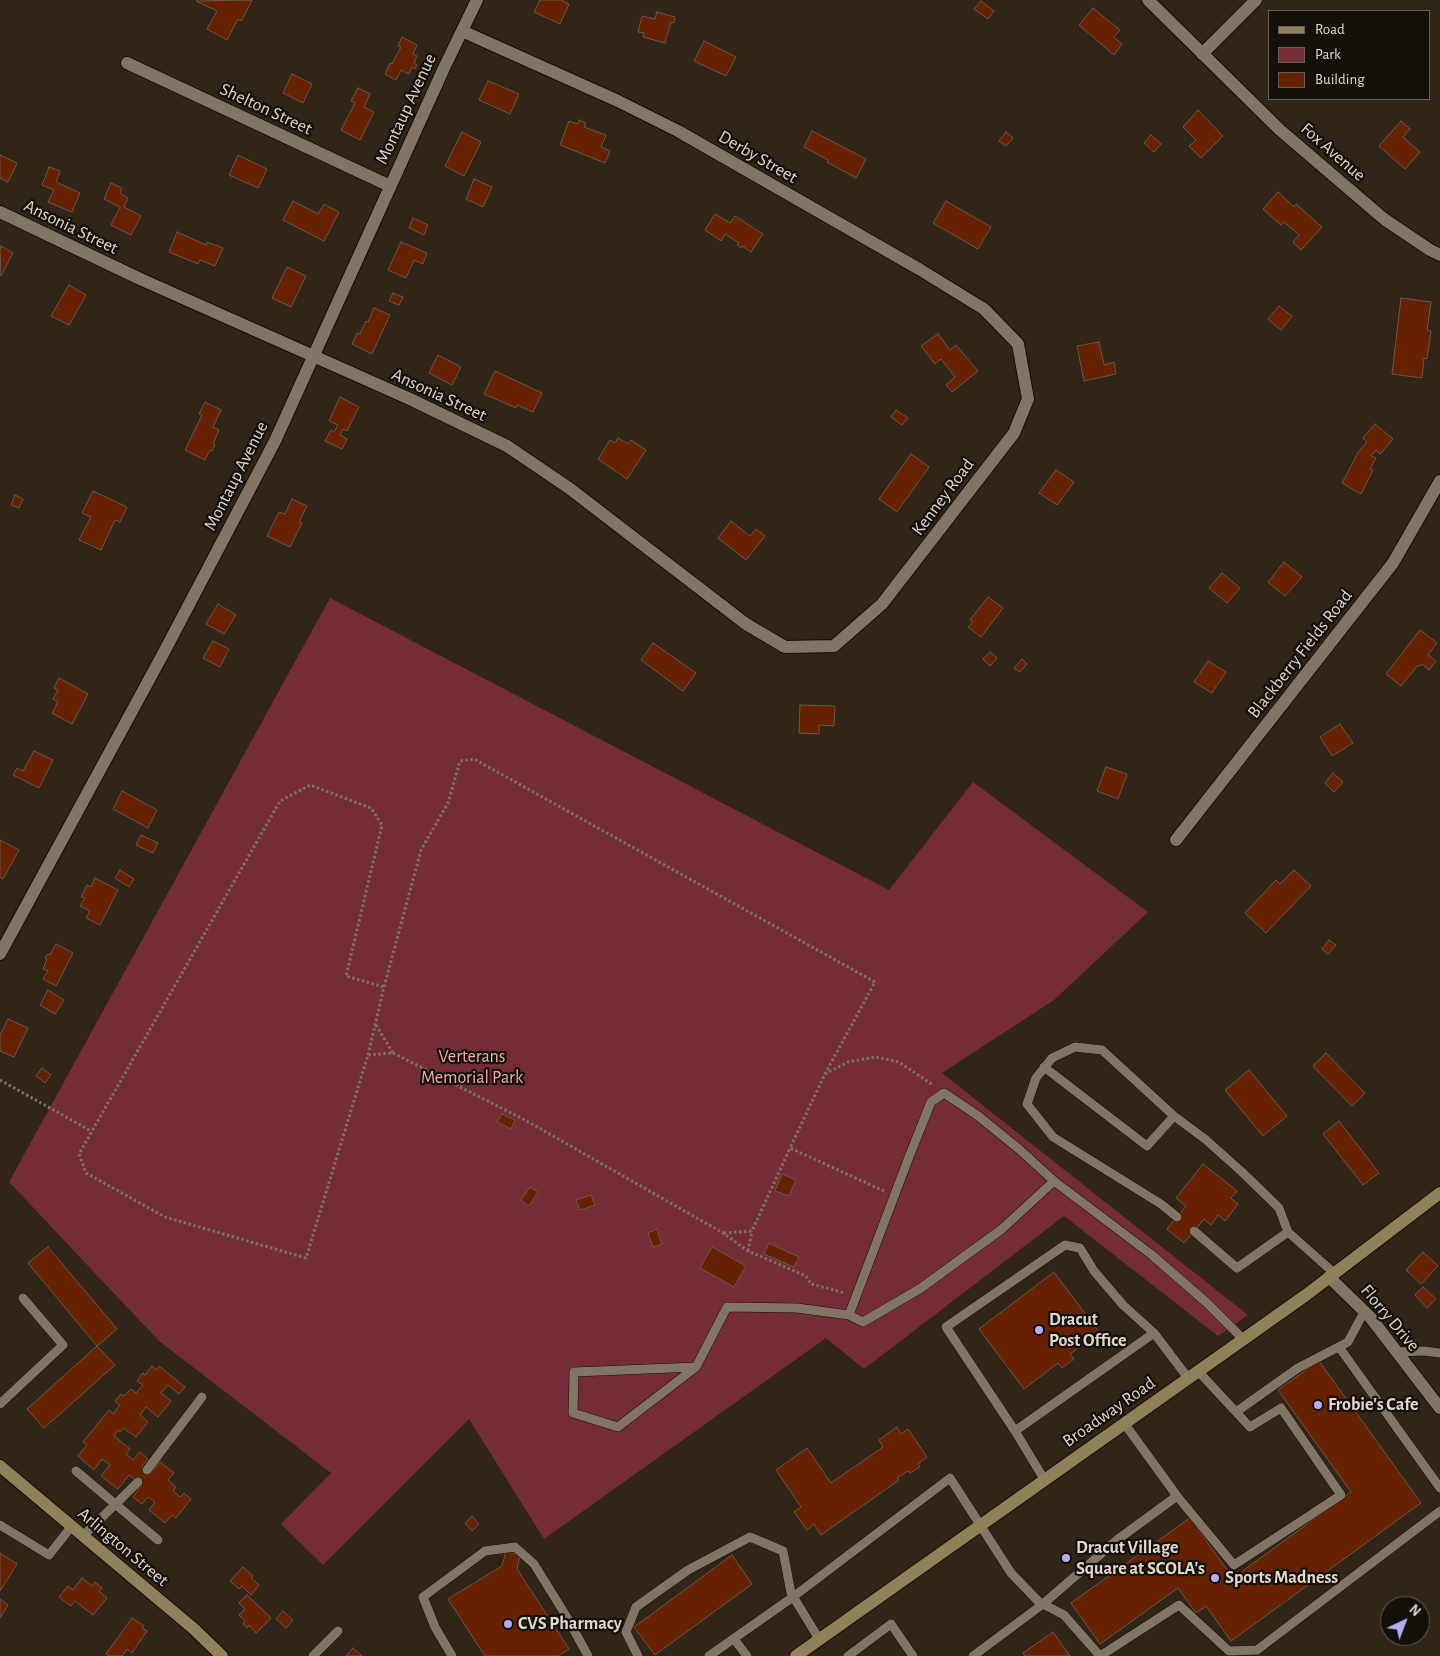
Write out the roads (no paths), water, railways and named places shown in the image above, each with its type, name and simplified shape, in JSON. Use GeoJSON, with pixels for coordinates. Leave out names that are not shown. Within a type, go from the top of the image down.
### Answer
{"type":"FeatureCollection","features":[{"type":"Feature","properties":{"kind":"main road","name":"Broadway Road"},"geometry":{"type":"LineString","coordinates":[[796,1656],[1243,1339],[1440,1193]]}},
{"type":"Feature","properties":{"kind":"main road","name":"Arlington Street"},"geometry":{"type":"LineString","coordinates":[[0,1466],[186,1622],[222,1656]]}},
{"type":"Feature","properties":{"kind":"street","name":"Montaup Avenue"},"geometry":{"type":"LineString","coordinates":[[0,954],[163,654],[270,449],[477,0]]}},
{"type":"Feature","properties":{"kind":"street","name":"Fox Avenue"},"geometry":{"type":"LineString","coordinates":[[1148,0],[1280,130],[1384,219],[1440,255]]}},
{"type":"Feature","properties":{"kind":"street"},"geometry":{"type":"LineString","coordinates":[[1202,54],[1256,0]]}},
{"type":"Feature","properties":{"kind":"street","name":"Derby Street"},"geometry":{"type":"LineString","coordinates":[[462,30],[618,101],[678,131],[984,309],[1018,344]]}},
{"type":"Feature","properties":{"kind":"street","name":"Shelton Street"},"geometry":{"type":"LineString","coordinates":[[127,63],[390,186]]}},
{"type":"Feature","properties":{"kind":"street","name":"Ansonia Street"},"geometry":{"type":"LineString","coordinates":[[0,212],[138,278],[410,399],[506,446],[569,488],[746,624],[785,647],[834,646]]}},
{"type":"Feature","properties":{"kind":"street","name":"Kenney Road"},"geometry":{"type":"LineString","coordinates":[[834,646],[882,604],[1014,433],[1028,399],[1018,344]]}},
{"type":"Feature","properties":{"kind":"street","name":"Blackberry Fields Road"},"geometry":{"type":"LineString","coordinates":[[1176,840],[1393,562],[1440,481]]}},
{"type":"Feature","properties":{"kind":"street","name":"Florry Drive"},"geometry":{"type":"LineString","coordinates":[[1331,1275],[1397,1352],[1440,1408]]}},
{"type":"Feature","properties":{"kind":"lane"},"geometry":{"type":"LineString","coordinates":[[1177,1217],[1161,1204],[1053,1136],[1027,1104],[1036,1078],[1052,1058],[1075,1047],[1102,1050],[1174,1116],[1205,1139],[1279,1208],[1288,1232],[1331,1275]]}},
{"type":"Feature","properties":{"kind":"lane"},"geometry":{"type":"LineString","coordinates":[[1044,1067],[1147,1146],[1174,1116]]}},
{"type":"Feature","properties":{"kind":"lane"},"geometry":{"type":"LineString","coordinates":[[849,1315],[894,1195],[932,1102],[944,1092],[977,1115],[1019,1149],[1054,1181],[1152,1255],[1208,1303],[1243,1339]]}},
{"type":"Feature","properties":{"kind":"lane"},"geometry":{"type":"LineString","coordinates":[[696,1368],[574,1372],[573,1413],[618,1427],[696,1368],[727,1307],[797,1308],[849,1315],[863,1322],[921,1288],[1002,1229],[1054,1181]]}},
{"type":"Feature","properties":{"kind":"lane"},"geometry":{"type":"LineString","coordinates":[[1194,1231],[1237,1268],[1288,1232]]}},
{"type":"Feature","properties":{"kind":"lane"},"geometry":{"type":"LineString","coordinates":[[1044,1480],[1015,1431],[946,1327],[1065,1245],[1080,1248],[1094,1270],[1123,1305],[1250,1427],[1281,1408],[1341,1495],[1234,1565],[1177,1496],[1124,1422]]}},
{"type":"Feature","properties":{"kind":"lane"},"geometry":{"type":"LineString","coordinates":[[0,1404],[63,1345],[23,1298]]}},
{"type":"Feature","properties":{"kind":"lane"},"geometry":{"type":"LineString","coordinates":[[1236,1412],[1298,1368],[1348,1342],[1364,1312]]}},
{"type":"Feature","properties":{"kind":"lane"},"geometry":{"type":"LineString","coordinates":[[1015,1431],[1154,1333]]}},
{"type":"Feature","properties":{"kind":"lane"},"geometry":{"type":"LineString","coordinates":[[1339,1347],[1440,1488]]}},
{"type":"Feature","properties":{"kind":"lane"},"geometry":{"type":"LineString","coordinates":[[1397,1352],[1424,1351],[1440,1353]]}},
{"type":"Feature","properties":{"kind":"lane"},"geometry":{"type":"LineString","coordinates":[[147,1470],[202,1398]]}},
{"type":"Feature","properties":{"kind":"lane"},"geometry":{"type":"LineString","coordinates":[[76,1471],[114,1505],[158,1540]]}},
{"type":"Feature","properties":{"kind":"lane"},"geometry":{"type":"LineString","coordinates":[[709,1656],[793,1597],[950,1478],[1011,1573],[1038,1602],[1064,1614],[1100,1656],[1178,1605],[1229,1651],[1257,1650],[1440,1511]]}},
{"type":"Feature","properties":{"kind":"lane"},"geometry":{"type":"LineString","coordinates":[[83,1536],[138,1482]]}},
{"type":"Feature","properties":{"kind":"lane"},"geometry":{"type":"LineString","coordinates":[[972,1656],[1043,1604],[1117,1540],[1177,1496]]}},
{"type":"Feature","properties":{"kind":"lane"},"geometry":{"type":"LineString","coordinates":[[0,1525],[49,1555],[71,1527]]}},
{"type":"Feature","properties":{"kind":"lane"},"geometry":{"type":"LineString","coordinates":[[638,1656],[626,1632],[636,1608],[688,1570],[750,1537],[783,1551],[791,1593],[819,1639]]}},
{"type":"Feature","properties":{"kind":"lane"},"geometry":{"type":"LineString","coordinates":[[452,1656],[435,1627],[423,1596],[485,1551],[515,1547],[534,1564],[588,1656]]}},
{"type":"Feature","properties":{"kind":"lane"},"geometry":{"type":"LineString","coordinates":[[848,1656],[891,1624],[913,1656]]}},
{"type":"Feature","properties":{"kind":"lane"},"geometry":{"type":"LineString","coordinates":[[313,1656],[338,1631]]}},
{"type":"Feature","properties":{"kind":"lane"},"geometry":{"type":"LineString","coordinates":[[734,1639],[747,1656]]}},
{"type":"Feature","properties":{"kind":"place","name":"Dracut Post Office"},"geometry":{"type":"Point","coordinates":[1039,1330]}},
{"type":"Feature","properties":{"kind":"place","name":"Frobie's Cafe"},"geometry":{"type":"Point","coordinates":[1318,1405]}},
{"type":"Feature","properties":{"kind":"place","name":"Dracut Village Square at SCOLA's"},"geometry":{"type":"Point","coordinates":[1066,1558]}},
{"type":"Feature","properties":{"kind":"place","name":"Sports Madness"},"geometry":{"type":"Point","coordinates":[1215,1578]}},
{"type":"Feature","properties":{"kind":"place","name":"CVS Pharmacy"},"geometry":{"type":"Point","coordinates":[508,1624]}},
{"type":"Feature","properties":{"kind":"park label","name":"Verterans Memorial Park"},"geometry":{"type":"Point","coordinates":[472,1067]}}]}
